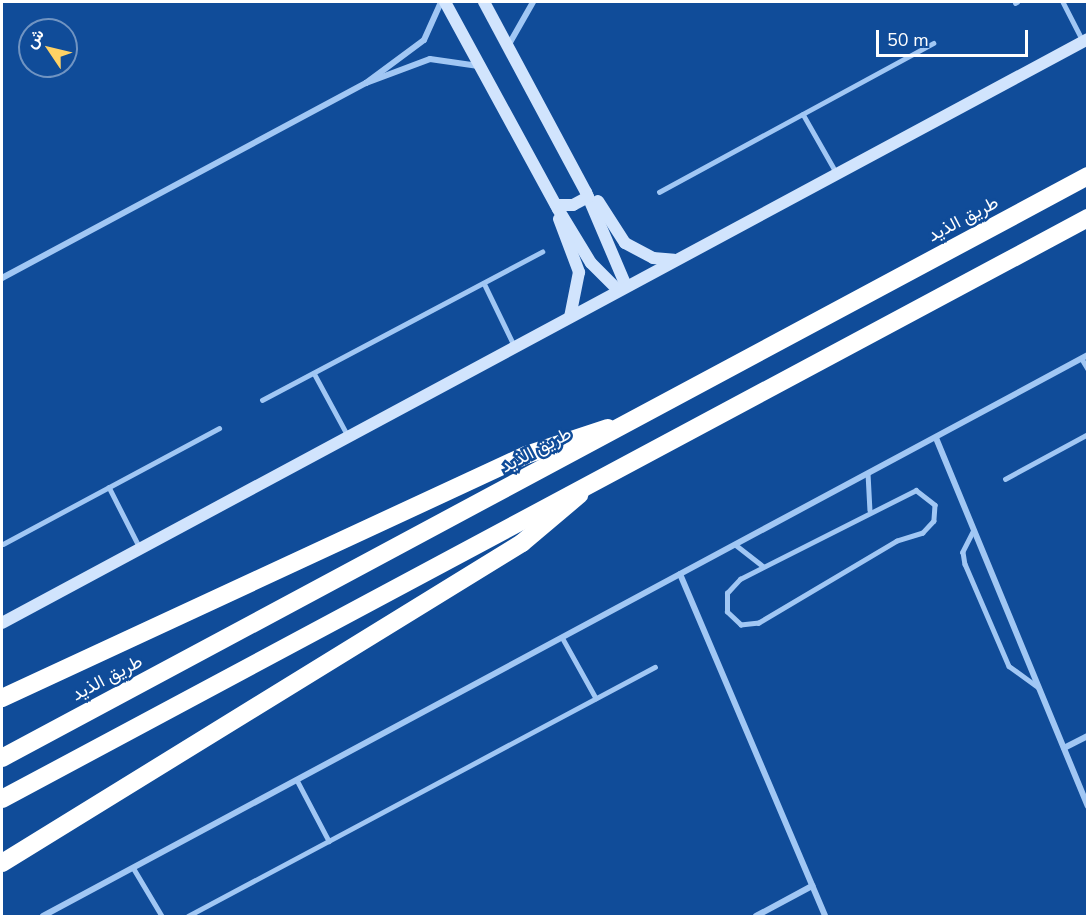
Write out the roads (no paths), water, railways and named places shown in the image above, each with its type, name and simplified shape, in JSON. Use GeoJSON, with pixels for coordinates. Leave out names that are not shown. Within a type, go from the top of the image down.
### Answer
{"type":"FeatureCollection","features":[{"type":"Feature","properties":{"kind":"highway","name":"طريق الذيد"},"geometry":{"type":"LineString","coordinates":[[2,758],[633,422],[1088,176]]}},
{"type":"Feature","properties":{"kind":"highway"},"geometry":{"type":"LineString","coordinates":[[2,799],[590,482],[1088,218]]}},
{"type":"Feature","properties":{"kind":"highway"},"geometry":{"type":"LineString","coordinates":[[2,698],[526,455],[633,422]]}},
{"type":"Feature","properties":{"kind":"highway"},"geometry":{"type":"LineString","coordinates":[[2,862],[522,543],[590,482]]}},
{"type":"Feature","properties":{"kind":"street"},"geometry":{"type":"LineString","coordinates":[[443,2],[557,207],[591,263],[622,288]]}},
{"type":"Feature","properties":{"kind":"street"},"geometry":{"type":"LineString","coordinates":[[366,83],[424,40],[443,2]]}},
{"type":"Feature","properties":{"kind":"street"},"geometry":{"type":"LineString","coordinates":[[484,2],[587,194],[622,288]]}},
{"type":"Feature","properties":{"kind":"street"},"geometry":{"type":"LineString","coordinates":[[508,47],[533,2]]}},
{"type":"Feature","properties":{"kind":"street"},"geometry":{"type":"LineString","coordinates":[[2,623],[1085,40]]}},
{"type":"Feature","properties":{"kind":"street"},"geometry":{"type":"LineString","coordinates":[[2,278],[366,83],[430,58],[481,67]]}},
{"type":"Feature","properties":{"kind":"street"},"geometry":{"type":"LineString","coordinates":[[557,207],[573,205],[587,194]]}},
{"type":"Feature","properties":{"kind":"street"},"geometry":{"type":"LineString","coordinates":[[587,194],[625,243],[653,258],[675,260]]}},
{"type":"Feature","properties":{"kind":"street"},"geometry":{"type":"LineString","coordinates":[[557,207],[579,272],[570,317]]}},
{"type":"Feature","properties":{"kind":"street"},"geometry":{"type":"LineString","coordinates":[[43,916],[1085,357]]}},
{"type":"Feature","properties":{"kind":"street"},"geometry":{"type":"LineString","coordinates":[[936,438],[1088,806]]}},
{"type":"Feature","properties":{"kind":"street"},"geometry":{"type":"LineString","coordinates":[[680,574],[825,916]]}},
{"type":"Feature","properties":{"kind":"street"},"geometry":{"type":"LineString","coordinates":[[1064,748],[1088,736]]}},
{"type":"Feature","properties":{"kind":"street"},"geometry":{"type":"LineString","coordinates":[[756,916],[812,886]]}},
{"type":"Feature","properties":{"kind":"lane"},"geometry":{"type":"LineString","coordinates":[[1063,2],[1085,40]]}},
{"type":"Feature","properties":{"kind":"lane"},"geometry":{"type":"LineString","coordinates":[[659,192],[933,43]]}},
{"type":"Feature","properties":{"kind":"lane"},"geometry":{"type":"LineString","coordinates":[[803,114],[837,173]]}},
{"type":"Feature","properties":{"kind":"lane"},"geometry":{"type":"LineString","coordinates":[[262,400],[543,252]]}},
{"type":"Feature","properties":{"kind":"lane"},"geometry":{"type":"LineString","coordinates":[[484,283],[515,347]]}},
{"type":"Feature","properties":{"kind":"lane"},"geometry":{"type":"LineString","coordinates":[[1085,357],[1088,369]]}},
{"type":"Feature","properties":{"kind":"lane"},"geometry":{"type":"LineString","coordinates":[[314,373],[348,436]]}},
{"type":"Feature","properties":{"kind":"lane"},"geometry":{"type":"LineString","coordinates":[[3,544],[219,428]]}},
{"type":"Feature","properties":{"kind":"lane"},"geometry":{"type":"LineString","coordinates":[[1005,478],[1088,434]]}},
{"type":"Feature","properties":{"kind":"lane"},"geometry":{"type":"LineString","coordinates":[[868,473],[870,510]]}},
{"type":"Feature","properties":{"kind":"lane"},"geometry":{"type":"LineString","coordinates":[[109,487],[140,548]]}},
{"type":"Feature","properties":{"kind":"lane"},"geometry":{"type":"LineString","coordinates":[[916,490],[930,498],[936,513],[922,533],[897,542],[759,623],[741,625],[727,612],[727,593],[763,567],[870,510],[916,490]]}},
{"type":"Feature","properties":{"kind":"lane"},"geometry":{"type":"LineString","coordinates":[[974,530],[963,552],[965,564],[1009,666],[1039,688]]}},
{"type":"Feature","properties":{"kind":"lane"},"geometry":{"type":"LineString","coordinates":[[736,544],[763,567]]}},
{"type":"Feature","properties":{"kind":"lane"},"geometry":{"type":"LineString","coordinates":[[562,637],[596,698]]}},
{"type":"Feature","properties":{"kind":"lane"},"geometry":{"type":"LineString","coordinates":[[188,916],[655,667]]}},
{"type":"Feature","properties":{"kind":"lane"},"geometry":{"type":"LineString","coordinates":[[297,780],[329,841]]}},
{"type":"Feature","properties":{"kind":"lane"},"geometry":{"type":"LineString","coordinates":[[134,869],[162,916]]}}]}
